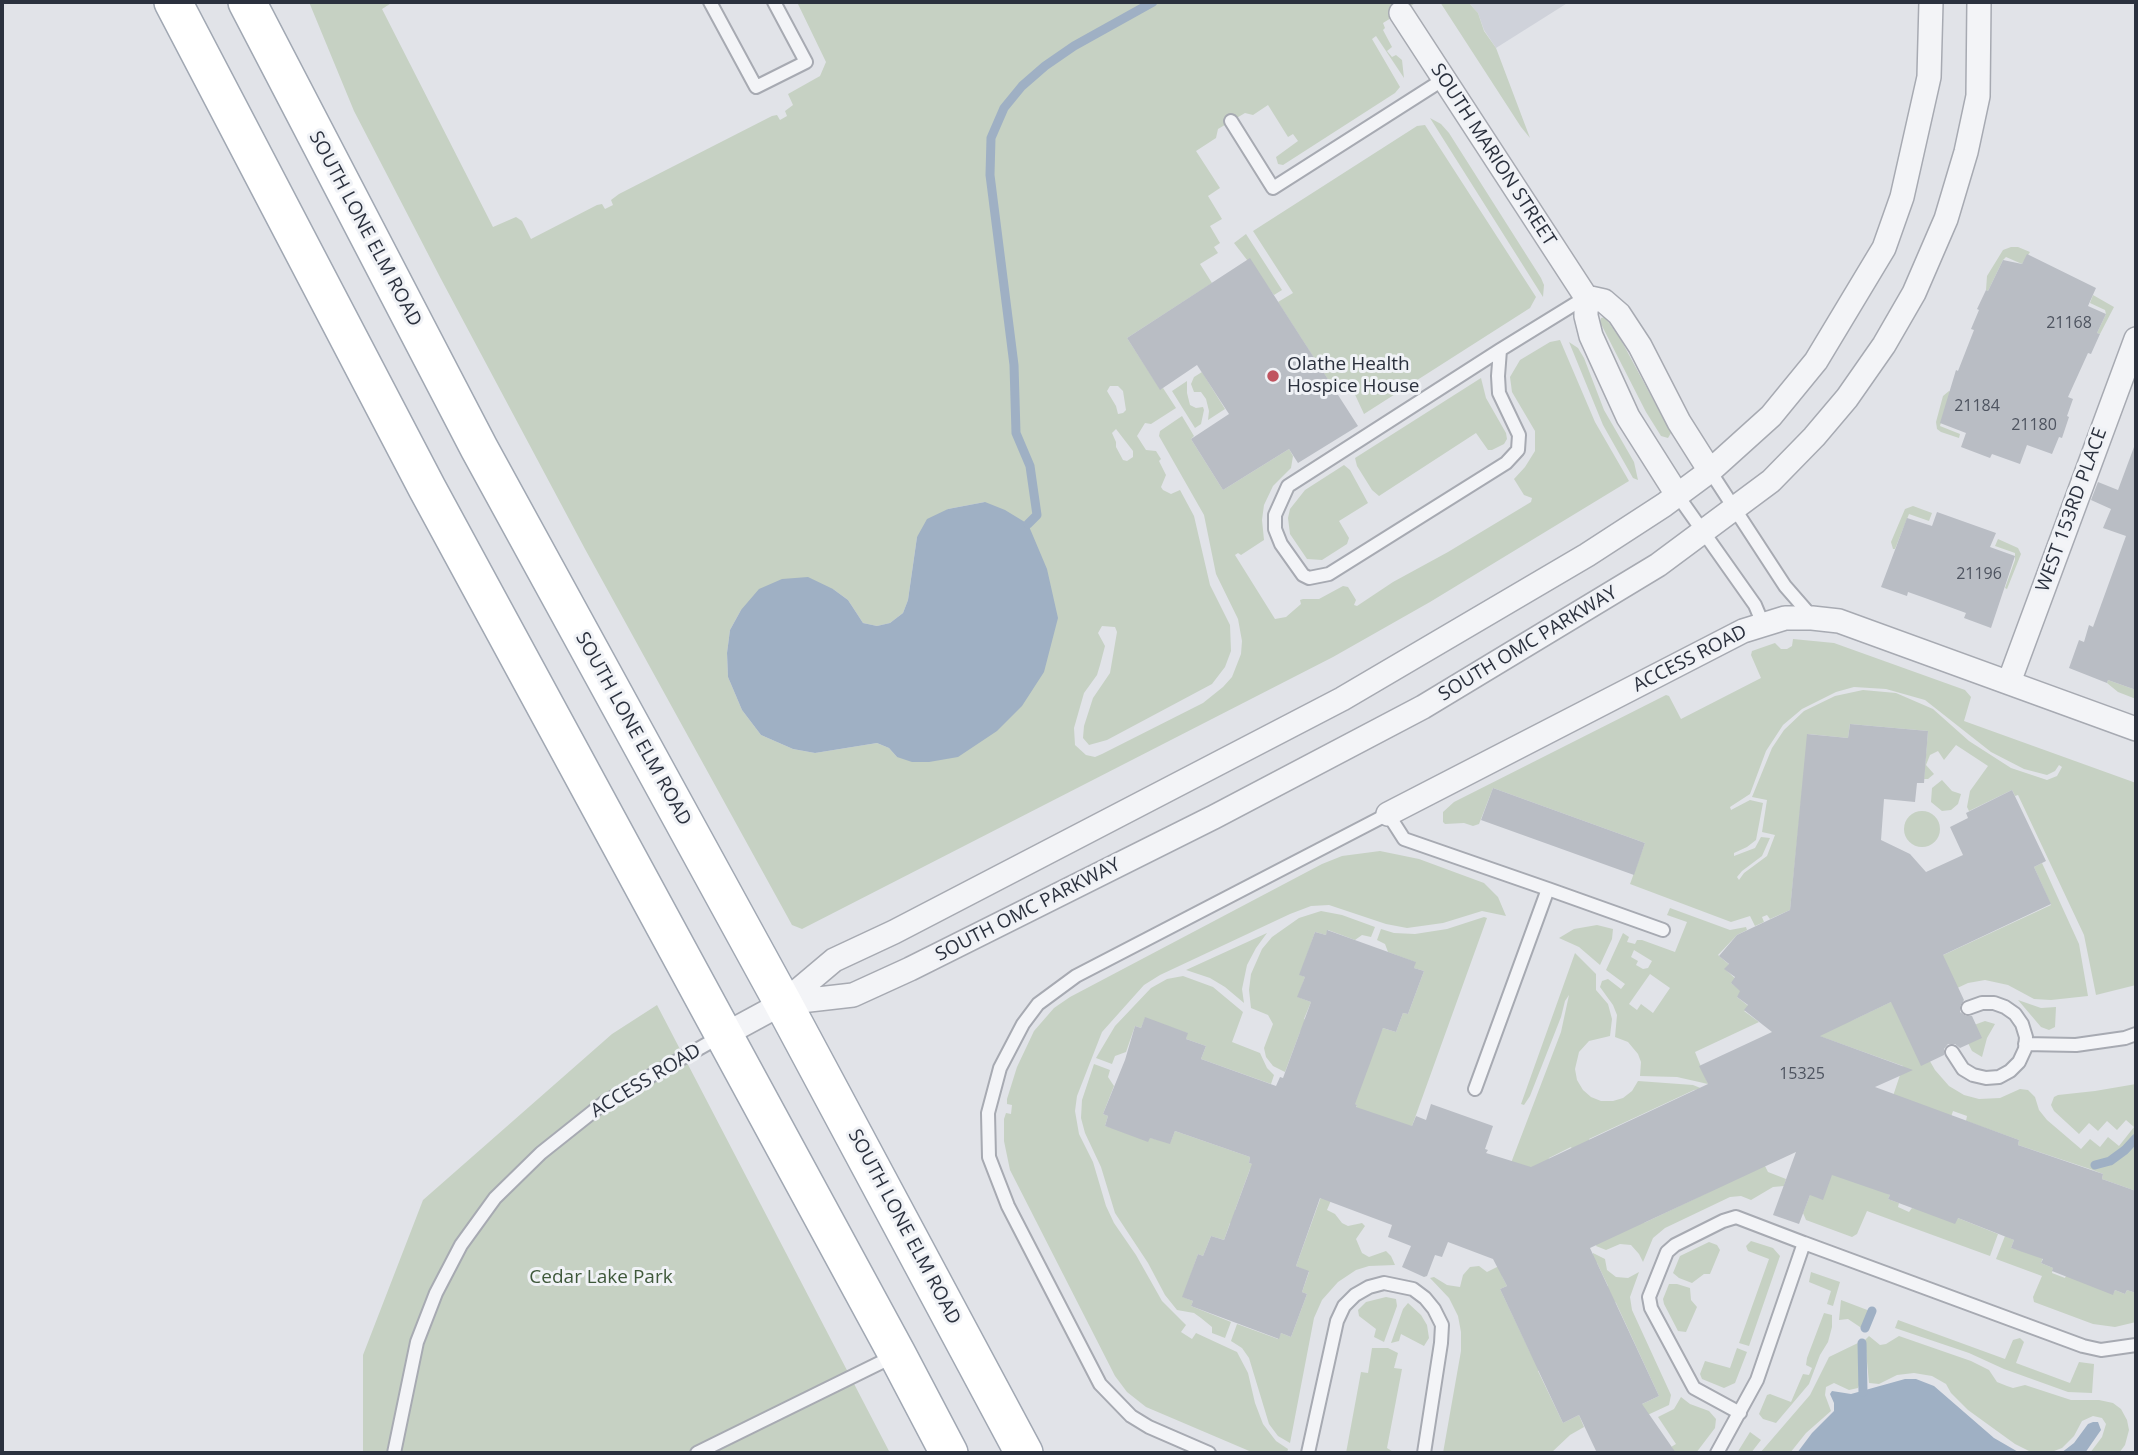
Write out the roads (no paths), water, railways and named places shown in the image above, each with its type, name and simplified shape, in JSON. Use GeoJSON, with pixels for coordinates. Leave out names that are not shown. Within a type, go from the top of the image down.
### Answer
{"type":"FeatureCollection","features":[{"type":"Feature","properties":{"kind":"main road"},"geometry":{"type":"LineString","coordinates":[[173,2],[426,488],[949,1453]]}},
{"type":"Feature","properties":{"kind":"main road","name":"SOUTH LONE ELM ROAD"},"geometry":{"type":"LineString","coordinates":[[247,2],[479,448],[783,1003],[1024,1453]]}},
{"type":"Feature","properties":{"kind":"street","name":"SOUTH OMC PARKWAY"},"geometry":{"type":"LineString","coordinates":[[724,1035],[783,1003],[834,960],[894,932],[1342,699],[1587,555],[1678,496],[1710,471],[1771,416],[1816,361],[1884,248],[1905,185],[1929,77],[1931,2]]}},
{"type":"Feature","properties":{"kind":"street","name":"SOUTH OMC PARKWAY"},"geometry":{"type":"LineString","coordinates":[[783,1003],[853,995],[910,969],[1213,817],[1423,707],[1658,565],[1771,481],[1847,398],[1884,345],[1914,293],[1946,219],[1966,152],[1978,96],[1979,2]]}},
{"type":"Feature","properties":{"kind":"street","name":"SOUTH MARION STREET"},"geometry":{"type":"LineString","coordinates":[[1401,13],[1586,297],[1591,336],[1628,417],[1678,496]]}},
{"type":"Feature","properties":{"kind":"street"},"geometry":{"type":"LineString","coordinates":[[1586,297],[1604,301],[1619,314],[1640,346],[1679,422],[1710,471]]}},
{"type":"Feature","properties":{"kind":"street","name":"WEST 153RD PLACE"},"geometry":{"type":"LineString","coordinates":[[2009,682],[2136,339]]}},
{"type":"Feature","properties":{"kind":"street","name":"ACCESS ROAD"},"geometry":{"type":"LineString","coordinates":[[1388,814],[1743,631],[1785,618],[1839,621],[2136,729]]}},
{"type":"Feature","properties":{"kind":"lane"},"geometry":{"type":"LineString","coordinates":[[710,2],[756,87],[806,61],[774,2]]}},
{"type":"Feature","properties":{"kind":"lane"},"geometry":{"type":"LineString","coordinates":[[1231,121],[1273,188],[1444,79]]}},
{"type":"Feature","properties":{"kind":"lane"},"geometry":{"type":"LineString","coordinates":[[1500,350],[1499,393],[1519,435],[1518,450],[1506,463],[1329,574],[1309,578],[1303,575],[1281,544],[1275,529],[1275,515],[1288,486],[1500,350],[1586,297]]}},
{"type":"Feature","properties":{"kind":"lane"},"geometry":{"type":"LineString","coordinates":[[1710,471],[1785,586],[1812,618]]}},
{"type":"Feature","properties":{"kind":"lane"},"geometry":{"type":"LineString","coordinates":[[1678,496],[1755,605],[1763,624]]}},
{"type":"Feature","properties":{"kind":"lane"},"geometry":{"type":"LineString","coordinates":[[1209,1453],[1149,1427],[1114,1401],[1094,1374],[997,1180],[989,1157],[987,1135],[992,1091],[1023,1024],[1038,1004],[1076,976],[1388,814],[1404,839],[1662,930]]}},
{"type":"Feature","properties":{"kind":"lane"},"geometry":{"type":"LineString","coordinates":[[1475,1089],[1548,888]]}},
{"type":"Feature","properties":{"kind":"lane"},"geometry":{"type":"LineString","coordinates":[[1952,1052],[1962,1069],[1986,1078],[1999,1077],[2019,1062],[2025,1044],[2022,1024],[2015,1014],[1994,1003],[1982,1003],[1968,1008]]}},
{"type":"Feature","properties":{"kind":"lane"},"geometry":{"type":"LineString","coordinates":[[2025,1044],[2076,1045],[2136,1034]]}},
{"type":"Feature","properties":{"kind":"lane","name":"ACCESS ROAD"},"geometry":{"type":"LineString","coordinates":[[394,1453],[417,1342],[436,1293],[461,1245],[495,1198],[541,1153],[605,1102],[724,1035]]}},
{"type":"Feature","properties":{"kind":"lane"},"geometry":{"type":"LineString","coordinates":[[1740,1413],[1693,1388],[1651,1308],[1649,1297],[1667,1252],[1675,1245],[1736,1217],[2083,1346],[2101,1350],[2136,1345]]}},
{"type":"Feature","properties":{"kind":"lane"},"geometry":{"type":"LineString","coordinates":[[1717,1453],[1757,1380],[1804,1242]]}},
{"type":"Feature","properties":{"kind":"lane"},"geometry":{"type":"LineString","coordinates":[[1307,1453],[1337,1321],[1344,1306],[1354,1295],[1384,1283],[1413,1289],[1430,1304],[1441,1325],[1441,1343],[1424,1453]]}},
{"type":"Feature","properties":{"kind":"lane"},"geometry":{"type":"LineString","coordinates":[[697,1453],[897,1354]]}},
{"type":"Feature","properties":{"kind":"water"},"geometry":{"type":"Polygon","coordinates":[[[985,502],[1028,524],[1047,569],[1058,618],[1044,672],[1022,706],[997,731],[958,757],[929,762],[912,762],[897,757],[889,748],[877,743],[815,753],[793,749],[761,735],[742,710],[728,677],[727,653],[730,630],[741,610],[759,589],[782,579],[808,577],[848,600],[863,623],[877,626],[890,623],[903,613],[908,600],[917,537],[927,519],[948,509],[985,502]]]}},
{"type":"Feature","properties":{"kind":"water"},"geometry":{"type":"Polygon","coordinates":[[[1905,1379],[1916,1379],[1934,1386],[1994,1438],[2020,1453],[1797,1453],[1834,1411],[1830,1394],[1832,1391],[1851,1394],[1905,1379]]]}},
{"type":"Feature","properties":{"kind":"water"},"geometry":{"type":"Polygon","coordinates":[[[2098,1422],[2101,1430],[2085,1453],[2061,1453],[2074,1443],[2088,1424],[2098,1422]]]}},
{"type":"Feature","properties":{"kind":"waterway"},"geometry":{"type":"LineString","coordinates":[[1028,524],[1037,515],[1030,466],[1016,433],[1014,365],[990,175],[991,138],[1004,108],[1022,86],[1045,66],[1074,46],[1153,2]]}},
{"type":"Feature","properties":{"kind":"waterway"},"geometry":{"type":"LineString","coordinates":[[2095,1165],[2110,1161],[2136,1138]]}},
{"type":"Feature","properties":{"kind":"waterway"},"geometry":{"type":"LineString","coordinates":[[1865,1328],[1872,1311]]}},
{"type":"Feature","properties":{"kind":"waterway"},"geometry":{"type":"LineString","coordinates":[[1862,1343],[1863,1392]]}},
{"type":"Feature","properties":{"kind":"place","name":"Olathe Health Hospice House"},"geometry":{"type":"Point","coordinates":[1273,376]}},
{"type":"Feature","properties":{"kind":"park label","name":"Cedar Lake Park"},"geometry":{"type":"Point","coordinates":[601,1278]}}]}
